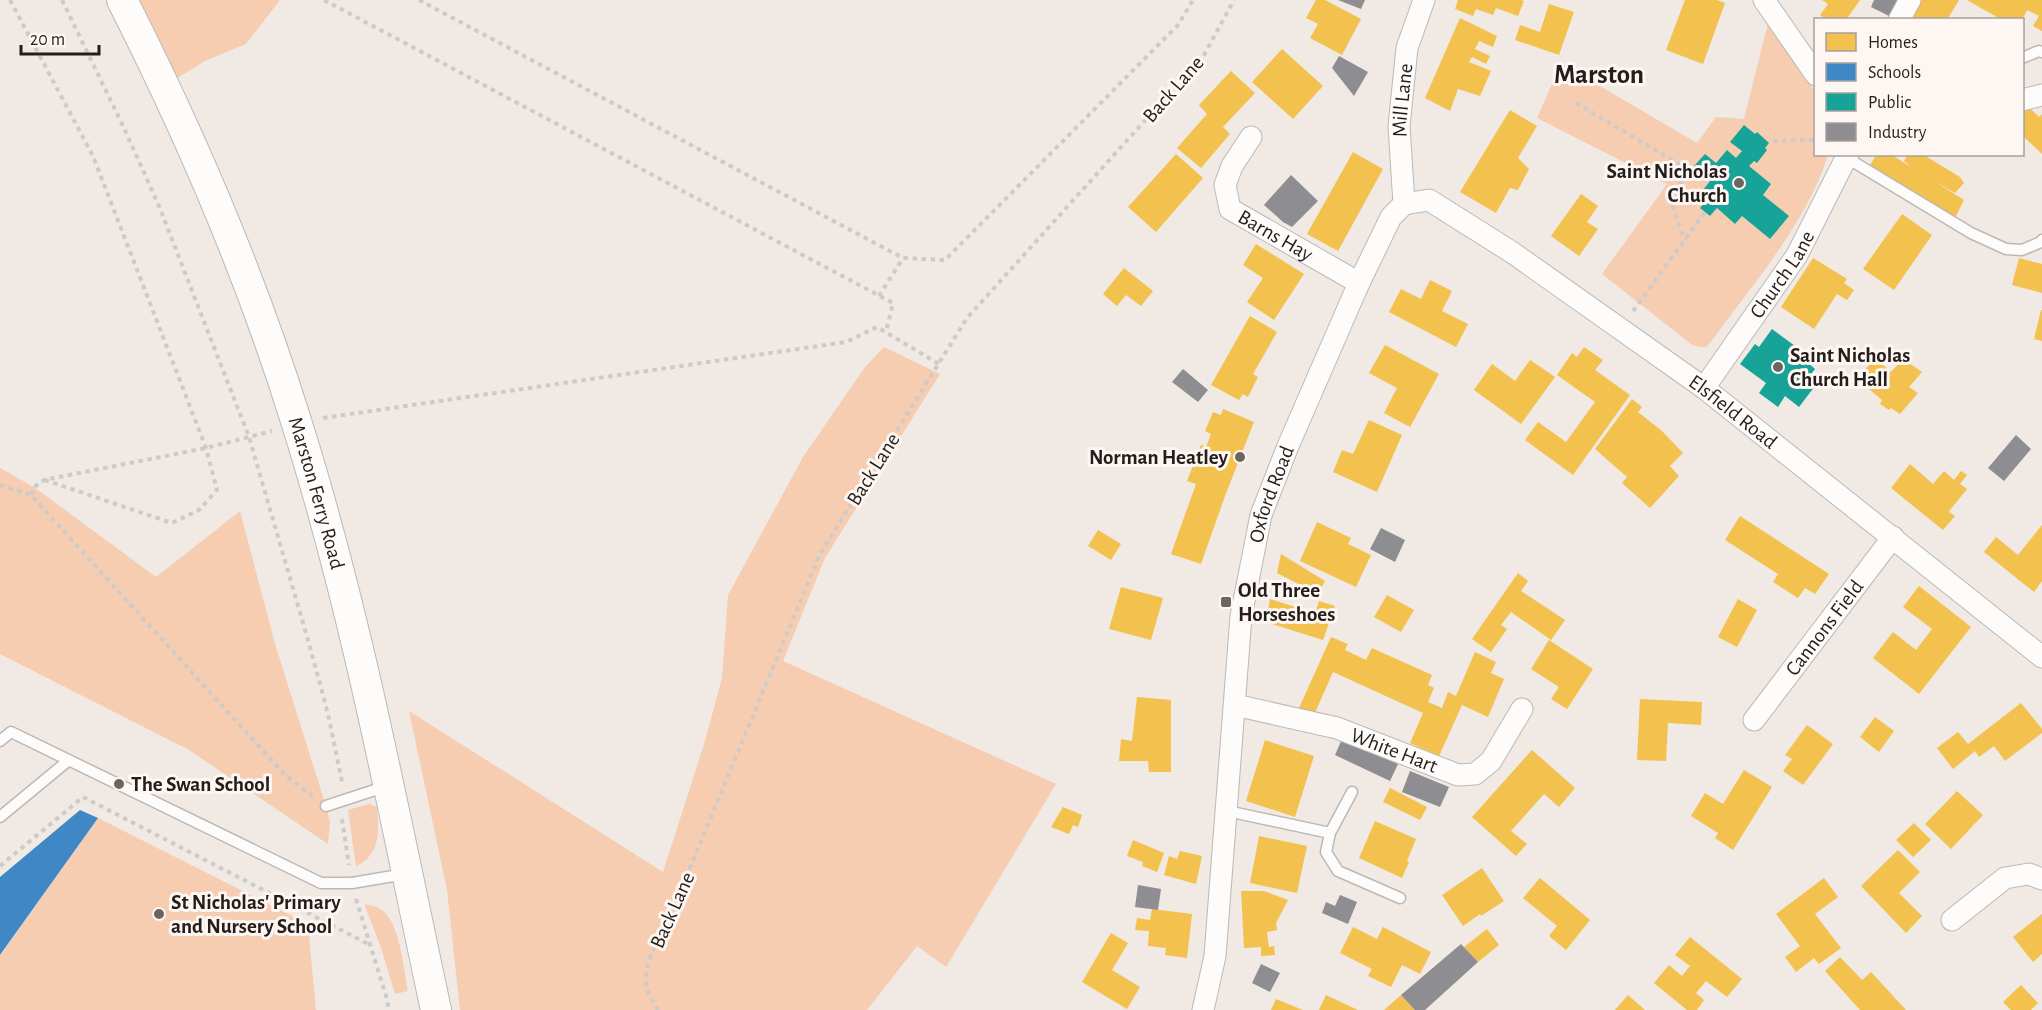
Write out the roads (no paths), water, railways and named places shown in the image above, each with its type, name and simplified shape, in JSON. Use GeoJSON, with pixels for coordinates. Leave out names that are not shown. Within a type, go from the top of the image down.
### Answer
{"type":"FeatureCollection","features":[{"type":"Feature","properties":{"kind":"main road","name":"Marston Ferry Road"},"geometry":{"type":"LineString","coordinates":[[122,0],[173,106],[213,197],[259,312],[298,424],[349,610],[436,1010]]}},
{"type":"Feature","properties":{"kind":"street","name":"Mill Lane"},"geometry":{"type":"LineString","coordinates":[[1404,204],[1400,115],[1407,48],[1424,0]]}},
{"type":"Feature","properties":{"kind":"street"},"geometry":{"type":"LineString","coordinates":[[1764,0],[1814,74]]}},
{"type":"Feature","properties":{"kind":"street"},"geometry":{"type":"LineString","coordinates":[[1900,18],[1910,0]]}},
{"type":"Feature","properties":{"kind":"street"},"geometry":{"type":"LineString","coordinates":[[2024,100],[2042,95]]}},
{"type":"Feature","properties":{"kind":"street","name":"Barns Hay"},"geometry":{"type":"LineString","coordinates":[[1251,137],[1232,166],[1226,185],[1230,209],[1359,283]]}},
{"type":"Feature","properties":{"kind":"street","name":"Church Lane"},"geometry":{"type":"LineString","coordinates":[[1704,388],[1797,255],[1848,156]]}},
{"type":"Feature","properties":{"kind":"street","name":"Elsfield Road"},"geometry":{"type":"LineString","coordinates":[[1404,204],[1429,200],[1513,254],[1620,328],[1704,388],[2042,657]]}},
{"type":"Feature","properties":{"kind":"street","name":"Oxford Road"},"geometry":{"type":"LineString","coordinates":[[1203,1010],[1215,956],[1241,616],[1261,515],[1288,446],[1359,283],[1391,217],[1404,204]]}},
{"type":"Feature","properties":{"kind":"street","name":"Cannons Field"},"geometry":{"type":"LineString","coordinates":[[1754,720],[1893,537]]}},
{"type":"Feature","properties":{"kind":"street","name":"White Hart"},"geometry":{"type":"LineString","coordinates":[[1235,705],[1337,728],[1458,775],[1475,774],[1491,761],[1522,709]]}},
{"type":"Feature","properties":{"kind":"street"},"geometry":{"type":"LineString","coordinates":[[1952,920],[2004,878],[2029,874],[2042,879]]}},
{"type":"Feature","properties":{"kind":"lane"},"geometry":{"type":"LineString","coordinates":[[2024,57],[2042,52]]}},
{"type":"Feature","properties":{"kind":"lane"},"geometry":{"type":"LineString","coordinates":[[1848,156],[1896,189],[1971,233],[2006,249],[2022,250],[2042,240]]}},
{"type":"Feature","properties":{"kind":"lane"},"geometry":{"type":"LineString","coordinates":[[0,741],[11,732],[321,883],[352,884],[407,874]]}},
{"type":"Feature","properties":{"kind":"lane"},"geometry":{"type":"LineString","coordinates":[[0,817],[69,760]]}},
{"type":"Feature","properties":{"kind":"lane"},"geometry":{"type":"LineString","coordinates":[[326,806],[388,786]]}},
{"type":"Feature","properties":{"kind":"lane"},"geometry":{"type":"LineString","coordinates":[[1352,792],[1330,833],[1326,852],[1338,871],[1400,898]]}},
{"type":"Feature","properties":{"kind":"lane"},"geometry":{"type":"LineString","coordinates":[[1227,811],[1330,833]]}},
{"type":"Feature","properties":{"kind":"place","name":"Saint Nicholas Church"},"geometry":{"type":"Point","coordinates":[1739,183]}},
{"type":"Feature","properties":{"kind":"place","name":"Saint Nicholas Church Hall"},"geometry":{"type":"Point","coordinates":[1778,367]}},
{"type":"Feature","properties":{"kind":"place","name":"Norman Heatley"},"geometry":{"type":"Point","coordinates":[1240,457]}},
{"type":"Feature","properties":{"kind":"place","name":"Old Three Horseshoes"},"geometry":{"type":"Point","coordinates":[1226,602]}},
{"type":"Feature","properties":{"kind":"place","name":"The Swan School"},"geometry":{"type":"Point","coordinates":[119,784]}},
{"type":"Feature","properties":{"kind":"place","name":"St Nicholas' Primary and Nursery School"},"geometry":{"type":"Point","coordinates":[159,914]}},
{"type":"Feature","properties":{"kind":"district","name":"Marston"},"geometry":{"type":"Point","coordinates":[1599,74]}}]}
